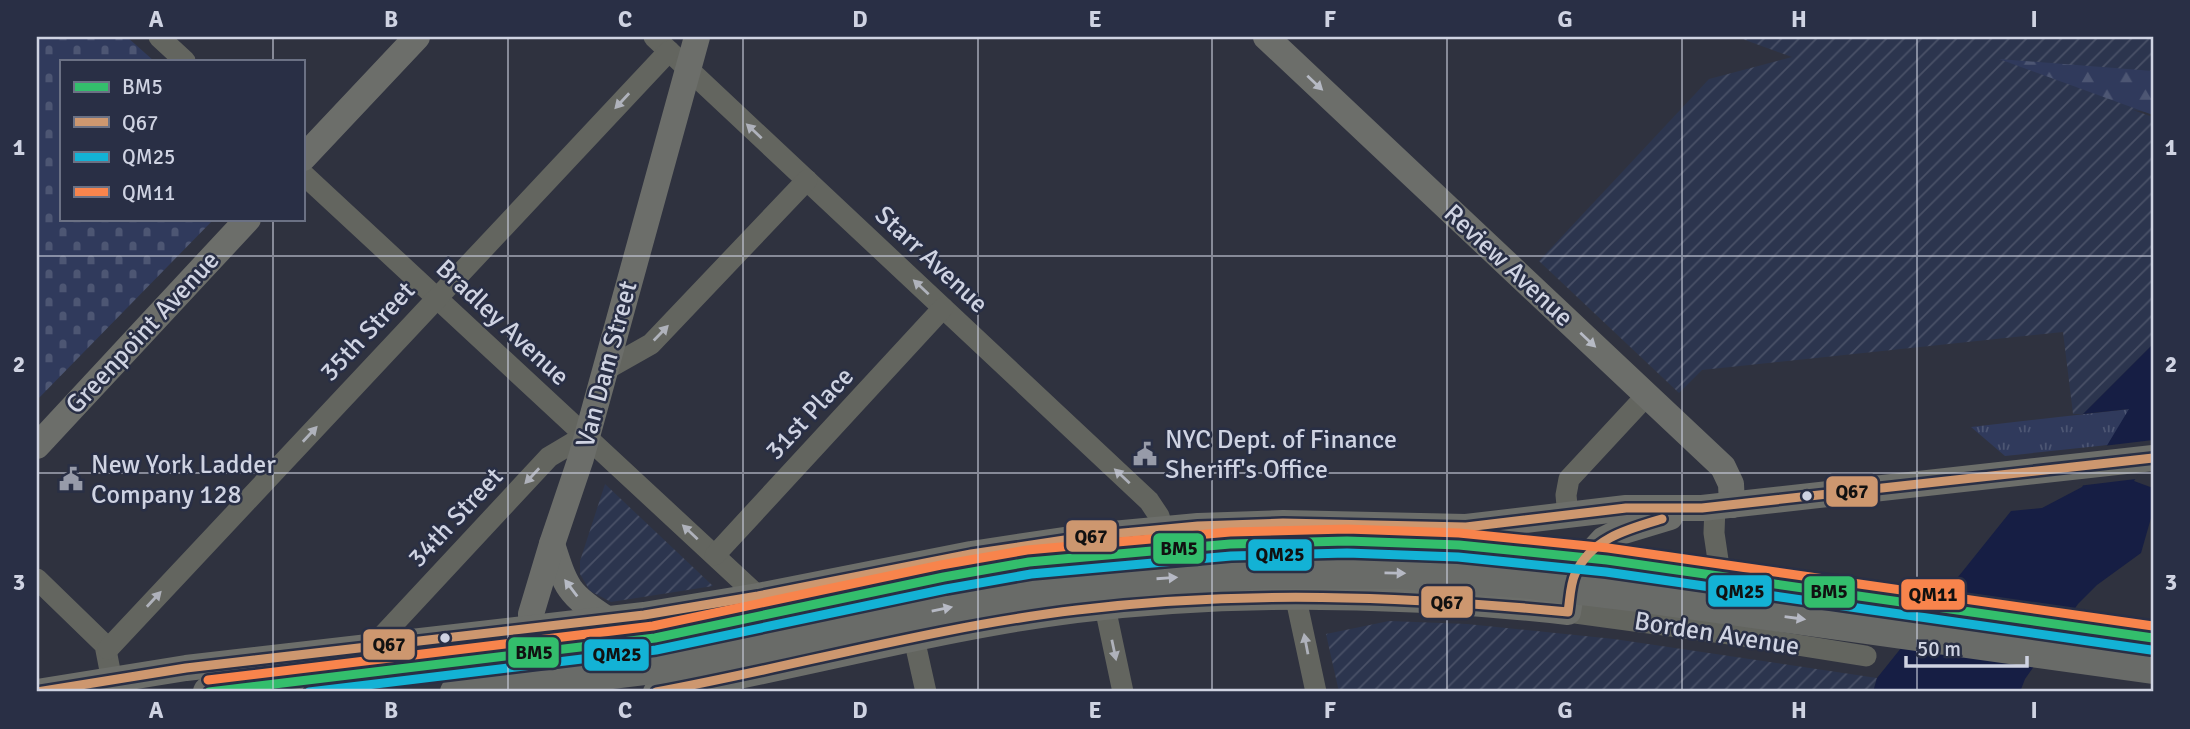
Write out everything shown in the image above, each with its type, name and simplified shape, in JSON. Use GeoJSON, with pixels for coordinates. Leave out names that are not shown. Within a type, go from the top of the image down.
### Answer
{"type":"FeatureCollection","features":[{"type":"Feature","properties":{"kind":"highway"},"geometry":{"type":"LineString","coordinates":[[209,692],[655,638],[908,583],[1042,561],[1194,546],[1298,541],[1446,545],[1574,556],[2153,638]]}},
{"type":"Feature","properties":{"kind":"highway"},"geometry":{"type":"LineString","coordinates":[[456,692],[677,665],[851,627],[1008,597],[1121,582],[1263,573],[1401,573],[1496,579],[2153,668]]}},
{"type":"Feature","properties":{"kind":"highway"},"geometry":{"type":"LineString","coordinates":[[624,692],[691,681],[851,627]]}},
{"type":"Feature","properties":{"kind":"main road"},"geometry":{"type":"LineString","coordinates":[[304,157],[417,37]]}},
{"type":"Feature","properties":{"kind":"main road","name":"Van Dam Street"},"geometry":{"type":"LineString","coordinates":[[539,692],[531,614],[581,458],[696,37]]}},
{"type":"Feature","properties":{"kind":"main road","name":"Review Avenue"},"geometry":{"type":"LineString","coordinates":[[1266,37],[1726,470],[1731,484],[1716,506]]}},
{"type":"Feature","properties":{"kind":"main road","name":"Greenpoint Avenue"},"geometry":{"type":"LineString","coordinates":[[37,446],[247,220]]}},
{"type":"Feature","properties":{"kind":"main road"},"geometry":{"type":"LineString","coordinates":[[37,692],[186,668],[607,619],[713,604],[971,554],[1091,536],[1163,529],[1283,523],[1439,527],[1492,525],[1626,508],[1716,506],[2151,458]]}},
{"type":"Feature","properties":{"kind":"main road"},"geometry":{"type":"LineString","coordinates":[[1572,584],[1581,564],[1609,536],[1716,506]]}},
{"type":"Feature","properties":{"kind":"main road"},"geometry":{"type":"LineString","coordinates":[[1568,516],[1572,584],[1568,612]]}},
{"type":"Feature","properties":{"kind":"main road"},"geometry":{"type":"LineString","coordinates":[[1492,525],[1542,534],[1552,539],[1559,548],[1572,584]]}},
{"type":"Feature","properties":{"kind":"main road"},"geometry":{"type":"LineString","coordinates":[[552,544],[568,587],[588,607],[607,619]]}},
{"type":"Feature","properties":{"kind":"main road","name":"Borden Avenue"},"geometry":{"type":"LineString","coordinates":[[656,692],[731,686],[914,639],[1028,618],[1105,608],[1295,597],[1401,598],[1568,612]]}},
{"type":"Feature","properties":{"kind":"street"},"geometry":{"type":"LineString","coordinates":[[159,37],[184,60]]}},
{"type":"Feature","properties":{"kind":"street","name":"Starr Avenue"},"geometry":{"type":"LineString","coordinates":[[661,44],[1149,501],[1159,516],[1163,529]]}},
{"type":"Feature","properties":{"kind":"street","name":"35th Street"},"geometry":{"type":"LineString","coordinates":[[108,649],[436,298],[661,44]]}},
{"type":"Feature","properties":{"kind":"street","name":"Bradley Avenue"},"geometry":{"type":"LineString","coordinates":[[304,175],[758,596]]}},
{"type":"Feature","properties":{"kind":"street"},"geometry":{"type":"LineString","coordinates":[[605,370],[651,344],[807,180]]}},
{"type":"Feature","properties":{"kind":"street","name":"31st Place"},"geometry":{"type":"LineString","coordinates":[[715,555],[943,308]]}},
{"type":"Feature","properties":{"kind":"street"},"geometry":{"type":"LineString","coordinates":[[1568,516],[1566,495],[1569,479],[1647,394]]}},
{"type":"Feature","properties":{"kind":"street","name":"34th Street"},"geometry":{"type":"LineString","coordinates":[[373,646],[549,457],[586,435]]}},
{"type":"Feature","properties":{"kind":"street","name":"Review Avenue"},"geometry":{"type":"LineString","coordinates":[[1716,506],[1714,539],[1730,634]]}},
{"type":"Feature","properties":{"kind":"street"},"geometry":{"type":"LineString","coordinates":[[1283,523],[1295,597],[1316,692]]}},
{"type":"Feature","properties":{"kind":"street"},"geometry":{"type":"LineString","coordinates":[[1091,536],[1124,692]]}},
{"type":"Feature","properties":{"kind":"street"},"geometry":{"type":"LineString","coordinates":[[898,568],[926,692]]}},
{"type":"Feature","properties":{"kind":"street"},"geometry":{"type":"LineString","coordinates":[[37,579],[108,649],[112,681]]}},
{"type":"Feature","properties":{"kind":"street"},"geometry":{"type":"LineString","coordinates":[[713,604],[731,686]]}},
{"type":"Feature","properties":{"kind":"street","name":"Borden Avenue"},"geometry":{"type":"LineString","coordinates":[[1568,612],[1866,656]]}},
{"type":"Feature","properties":{"kind":"shaded area"},"geometry":{"type":"Polygon","coordinates":[[[1737,37],[2153,37],[2153,113],[2133,110],[2153,117],[2153,344],[2083,414],[2073,414],[2063,332],[1702,370],[1679,393],[1539,261],[1709,79],[1792,57],[1737,37]]]}},
{"type":"Feature","properties":{"kind":"shaded area"},"geometry":{"type":"Polygon","coordinates":[[[2153,344],[2153,451],[2134,481],[2153,488],[2153,511],[2141,553],[2097,585],[2078,604],[2025,679],[2020,692],[1873,692],[1877,678],[2011,511],[2042,508],[2082,487],[2129,409],[2083,414],[2153,344]]]}},
{"type":"Feature","properties":{"kind":"shaded area"},"geometry":{"type":"Polygon","coordinates":[[[605,484],[713,586],[611,602],[590,591],[580,574],[580,561],[605,484]]]}},
{"type":"Feature","properties":{"kind":"shaded area"},"geometry":{"type":"Polygon","coordinates":[[[1389,621],[1467,624],[1614,639],[1877,678],[1873,692],[1339,692],[1326,634],[1389,621]]]}},
{"type":"Feature","properties":{"kind":"green space"},"geometry":{"type":"Polygon","coordinates":[[[37,37],[127,37],[153,60],[60,60],[60,220],[213,220],[37,400],[37,37]]]}},
{"type":"Feature","properties":{"kind":"green space"},"geometry":{"type":"Polygon","coordinates":[[[1999,59],[2153,71],[2153,115],[1999,59]]]}},
{"type":"Feature","properties":{"kind":"green space"},"geometry":{"type":"Polygon","coordinates":[[[2130,409],[2108,445],[2005,456],[1971,427],[2130,409]]]}},
{"type":"Feature","properties":{"kind":"pier"},"geometry":{"type":"Polygon","coordinates":[[[2153,440],[2153,452],[2136,479],[2078,486],[2103,446],[2153,440]]]}},
{"type":"Feature","properties":{"kind":"transit line","name":"Q67"},"geometry":{"type":"LineString","coordinates":[[37,692],[186,668],[644,615],[758,596],[971,554],[1091,536],[1198,526],[1283,523],[1466,527],[1626,508],[1702,508],[2153,458]]}},
{"type":"Feature","properties":{"kind":"transit line","name":"Q67"},"geometry":{"type":"LineString","coordinates":[[656,692],[971,626],[1138,604],[1261,598],[1384,599],[1568,612],[1573,578],[1591,552],[1612,537],[1662,519]]}},
{"type":"Feature","properties":{"kind":"transit line","name":"QM11"},"geometry":{"type":"LineString","coordinates":[[208,680],[653,626],[941,565],[1027,550],[1230,532],[1347,529],[1459,533],[1608,548],[2153,626]]}},
{"type":"Feature","properties":{"kind":"transit line","name":"BM5"},"geometry":{"type":"LineString","coordinates":[[209,692],[655,638],[944,577],[1029,562],[1230,544],[1347,541],[1459,545],[1607,560],[2153,638]]}},
{"type":"Feature","properties":{"kind":"transit line","name":"QM25"},"geometry":{"type":"LineString","coordinates":[[309,692],[656,650],[946,589],[1031,574],[1231,556],[1347,553],[1458,557],[1606,572],[2151,650]]}},
{"type":"Feature","properties":{"kind":"place","name":"NYC Dept. of Finance Sheriff's Office"},"geometry":{"type":"Point","coordinates":[1145,454]}},
{"type":"Feature","properties":{"kind":"place","name":"New York Ladder Company 128"},"geometry":{"type":"Point","coordinates":[71,479]}}]}
